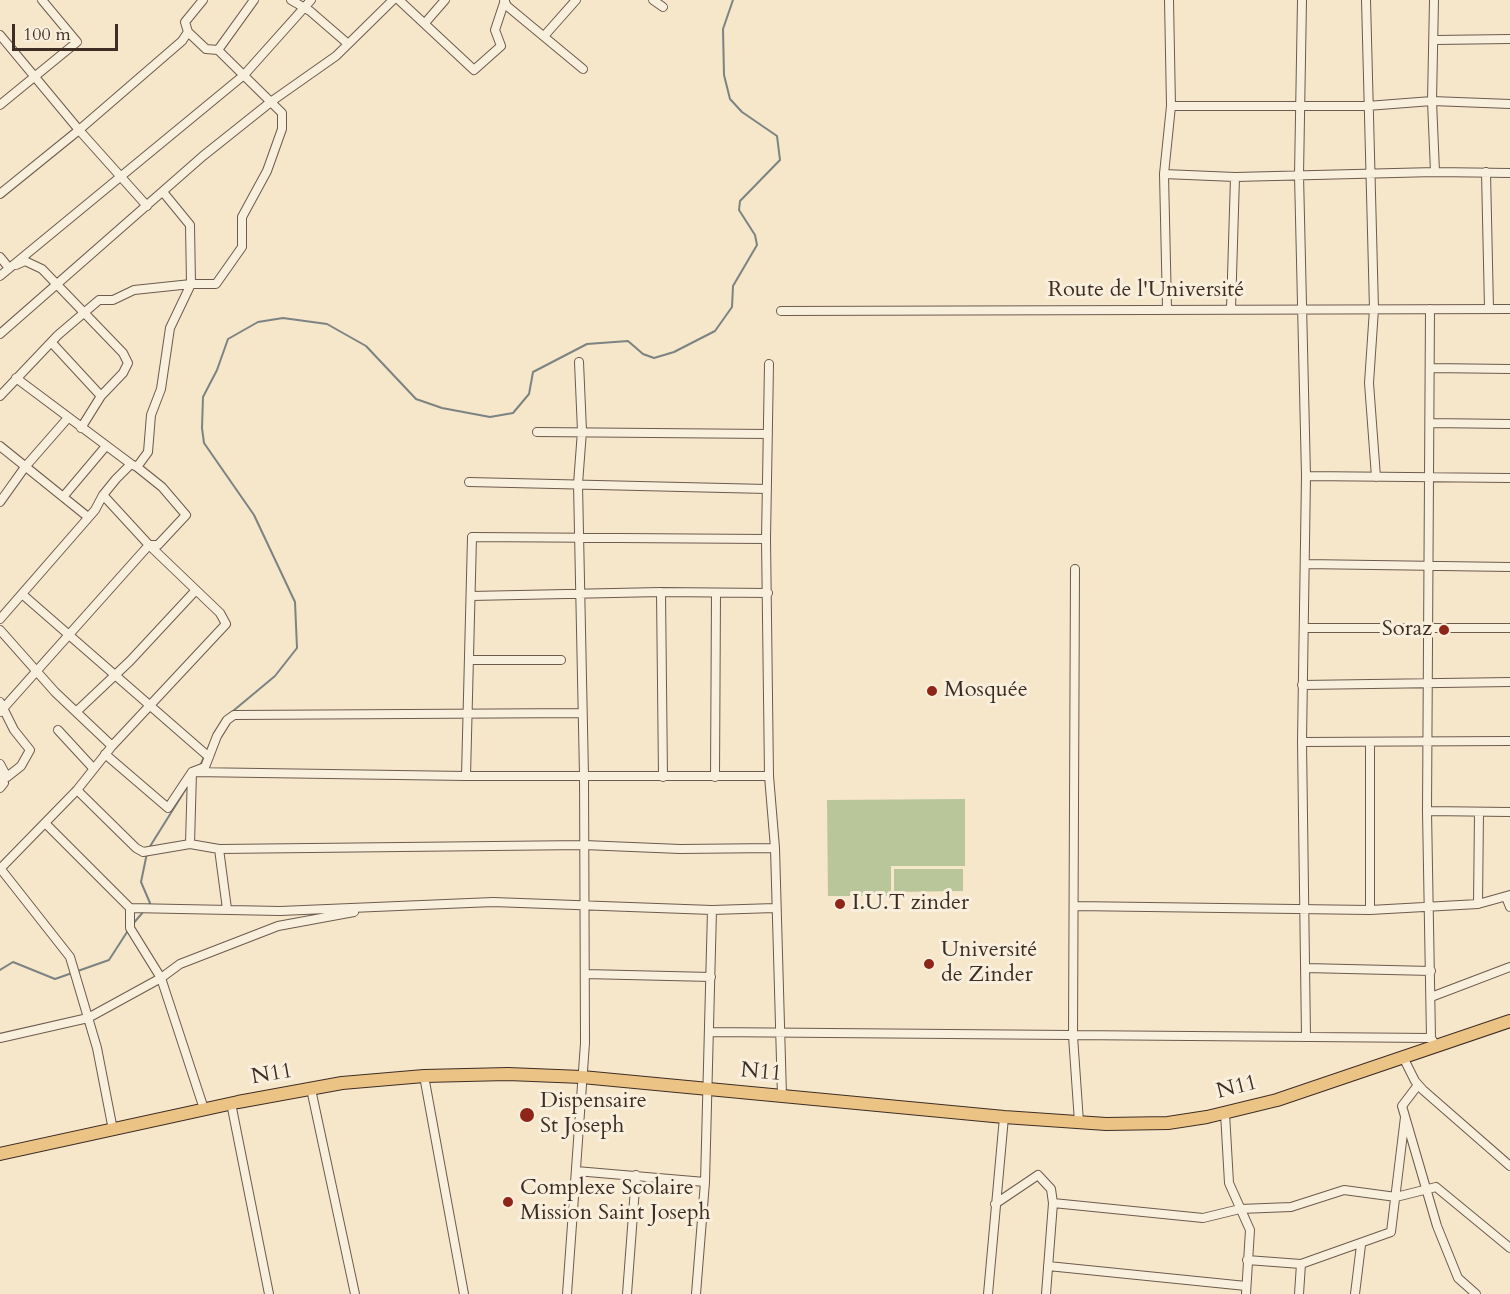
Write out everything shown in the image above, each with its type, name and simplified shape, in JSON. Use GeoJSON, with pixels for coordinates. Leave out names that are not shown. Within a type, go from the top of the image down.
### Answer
{"type":"FeatureCollection","features":[{"type":"Feature","properties":{"kind":"main road","name":"N11"},"geometry":{"type":"LineString","coordinates":[[0,1154],[231,1103],[311,1089],[424,1076],[508,1074],[582,1077],[1004,1117],[1079,1122],[1168,1123],[1225,1113],[1277,1100],[1404,1057],[1433,1041],[1510,1021]]}},
{"type":"Feature","properties":{"kind":"street"},"geometry":{"type":"LineString","coordinates":[[0,105],[77,42],[42,0]]}},
{"type":"Feature","properties":{"kind":"street"},"geometry":{"type":"LineString","coordinates":[[0,396],[52,343],[99,300],[113,300],[134,290],[191,284],[216,284],[242,247],[242,217],[267,171],[282,129],[282,113],[218,50],[206,49],[188,32],[185,22],[203,0]]}},
{"type":"Feature","properties":{"kind":"street"},"geometry":{"type":"LineString","coordinates":[[218,50],[254,0]]}},
{"type":"Feature","properties":{"kind":"street"},"geometry":{"type":"LineString","coordinates":[[291,0],[310,11],[347,43]]}},
{"type":"Feature","properties":{"kind":"street"},"geometry":{"type":"LineString","coordinates":[[0,276],[244,75],[311,0]]}},
{"type":"Feature","properties":{"kind":"street"},"geometry":{"type":"LineString","coordinates":[[0,334],[163,192],[272,101],[336,57],[347,43],[393,0]]}},
{"type":"Feature","properties":{"kind":"street"},"geometry":{"type":"LineString","coordinates":[[399,0],[474,70],[501,46],[495,30],[505,0]]}},
{"type":"Feature","properties":{"kind":"street"},"geometry":{"type":"LineString","coordinates":[[426,23],[445,0]]}},
{"type":"Feature","properties":{"kind":"street"},"geometry":{"type":"LineString","coordinates":[[505,0],[507,6],[544,34],[583,69]]}},
{"type":"Feature","properties":{"kind":"street"},"geometry":{"type":"LineString","coordinates":[[544,34],[576,0]]}},
{"type":"Feature","properties":{"kind":"street"},"geometry":{"type":"LineString","coordinates":[[653,0],[663,7]]}},
{"type":"Feature","properties":{"kind":"street"},"geometry":{"type":"LineString","coordinates":[[1167,308],[1164,174],[1170,106],[1169,0]]}},
{"type":"Feature","properties":{"kind":"street"},"geometry":{"type":"LineString","coordinates":[[1302,0],[1299,175],[1304,309],[1306,476],[1302,685],[1306,1037]]}},
{"type":"Feature","properties":{"kind":"street"},"geometry":{"type":"LineString","coordinates":[[1366,0],[1374,309],[1369,383],[1376,477]]}},
{"type":"Feature","properties":{"kind":"street"},"geometry":{"type":"LineString","coordinates":[[1434,0],[1432,101],[1435,172]]}},
{"type":"Feature","properties":{"kind":"street"},"geometry":{"type":"LineString","coordinates":[[0,194],[79,130],[188,32]]}},
{"type":"Feature","properties":{"kind":"street"},"geometry":{"type":"LineString","coordinates":[[0,35],[79,130],[147,206]]}},
{"type":"Feature","properties":{"kind":"street"},"geometry":{"type":"LineString","coordinates":[[1435,40],[1510,39]]}},
{"type":"Feature","properties":{"kind":"street"},"geometry":{"type":"LineString","coordinates":[[1170,106],[1299,104],[1367,106],[1432,101],[1510,104]]}},
{"type":"Feature","properties":{"kind":"street"},"geometry":{"type":"LineString","coordinates":[[1164,174],[1235,177],[1435,172],[1510,173]]}},
{"type":"Feature","properties":{"kind":"street"},"geometry":{"type":"LineString","coordinates":[[1486,172],[1489,309]]}},
{"type":"Feature","properties":{"kind":"street"},"geometry":{"type":"LineString","coordinates":[[1231,309],[1235,177]]}},
{"type":"Feature","properties":{"kind":"street"},"geometry":{"type":"LineString","coordinates":[[0,619],[88,517],[103,495],[148,452],[151,415],[161,389],[170,328],[191,284],[190,225],[163,192]]}},
{"type":"Feature","properties":{"kind":"street"},"geometry":{"type":"LineString","coordinates":[[0,257],[9,268]]}},
{"type":"Feature","properties":{"kind":"street"},"geometry":{"type":"LineString","coordinates":[[9,268],[24,261],[33,263],[58,283],[128,363],[123,373],[101,396],[81,428]]}},
{"type":"Feature","properties":{"kind":"street","name":"Route de l'Université"},"geometry":{"type":"LineString","coordinates":[[781,311],[1167,308],[1510,309]]}},
{"type":"Feature","properties":{"kind":"street"},"geometry":{"type":"LineString","coordinates":[[709,1032],[1306,1037],[1433,1041],[1427,811],[1430,309]]}},
{"type":"Feature","properties":{"kind":"street"},"geometry":{"type":"LineString","coordinates":[[52,343],[101,396]]}},
{"type":"Feature","properties":{"kind":"street"},"geometry":{"type":"LineString","coordinates":[[567,1294],[582,1077],[585,974],[584,775],[578,537],[578,484],[582,431],[579,362]]}},
{"type":"Feature","properties":{"kind":"street"},"geometry":{"type":"LineString","coordinates":[[770,364],[766,539],[769,776],[775,848],[782,1096]]}},
{"type":"Feature","properties":{"kind":"street"},"geometry":{"type":"LineString","coordinates":[[1430,368],[1510,369]]}},
{"type":"Feature","properties":{"kind":"street"},"geometry":{"type":"LineString","coordinates":[[2,775],[21,766],[30,750],[14,730],[1,708],[149,545],[158,545],[186,515],[162,487],[67,419],[16,378]]}},
{"type":"Feature","properties":{"kind":"street"},"geometry":{"type":"LineString","coordinates":[[0,502],[25,467],[67,419]]}},
{"type":"Feature","properties":{"kind":"street"},"geometry":{"type":"LineString","coordinates":[[1430,423],[1510,424]]}},
{"type":"Feature","properties":{"kind":"street"},"geometry":{"type":"LineString","coordinates":[[537,432],[768,434]]}},
{"type":"Feature","properties":{"kind":"street"},"geometry":{"type":"LineString","coordinates":[[63,497],[106,446]]}},
{"type":"Feature","properties":{"kind":"street"},"geometry":{"type":"LineString","coordinates":[[0,447],[88,517]]}},
{"type":"Feature","properties":{"kind":"street"},"geometry":{"type":"LineString","coordinates":[[1306,476],[1510,478]]}},
{"type":"Feature","properties":{"kind":"street"},"geometry":{"type":"LineString","coordinates":[[469,482],[767,489]]}},
{"type":"Feature","properties":{"kind":"street"},"geometry":{"type":"LineString","coordinates":[[103,495],[149,545],[220,613],[225,627],[112,746],[77,790],[0,869],[70,957],[97,1048],[112,1130]]}},
{"type":"Feature","properties":{"kind":"street"},"geometry":{"type":"LineString","coordinates":[[466,777],[472,537],[766,539]]}},
{"type":"Feature","properties":{"kind":"street"},"geometry":{"type":"LineString","coordinates":[[1305,564],[1510,567]]}},
{"type":"Feature","properties":{"kind":"street"},"geometry":{"type":"LineString","coordinates":[[1075,569],[1073,1036],[1079,1122]]}},
{"type":"Feature","properties":{"kind":"street"},"geometry":{"type":"LineString","coordinates":[[76,712],[116,674],[196,590]]}},
{"type":"Feature","properties":{"kind":"street"},"geometry":{"type":"LineString","coordinates":[[471,596],[661,592],[768,593]]}},
{"type":"Feature","properties":{"kind":"street"},"geometry":{"type":"LineString","coordinates":[[661,592],[663,777]]}},
{"type":"Feature","properties":{"kind":"street"},"geometry":{"type":"LineString","coordinates":[[715,777],[716,593]]}},
{"type":"Feature","properties":{"kind":"street"},"geometry":{"type":"LineString","coordinates":[[22,594],[209,757]]}},
{"type":"Feature","properties":{"kind":"street"},"geometry":{"type":"LineString","coordinates":[[1304,628],[1510,628]]}},
{"type":"Feature","properties":{"kind":"street"},"geometry":{"type":"LineString","coordinates":[[0,630],[36,671],[112,746]]}},
{"type":"Feature","properties":{"kind":"street"},"geometry":{"type":"LineString","coordinates":[[469,660],[561,660]]}},
{"type":"Feature","properties":{"kind":"street"},"geometry":{"type":"LineString","coordinates":[[1302,685],[1510,682]]}},
{"type":"Feature","properties":{"kind":"street"},"geometry":{"type":"LineString","coordinates":[[105,754],[168,808],[192,772],[205,767],[217,736],[227,720],[234,715],[582,713]]}},
{"type":"Feature","properties":{"kind":"street"},"geometry":{"type":"LineString","coordinates":[[58,730],[93,768]]}},
{"type":"Feature","properties":{"kind":"street"},"geometry":{"type":"LineString","coordinates":[[1302,742],[1510,741]]}},
{"type":"Feature","properties":{"kind":"street"},"geometry":{"type":"LineString","coordinates":[[1370,743],[1370,910]]}},
{"type":"Feature","properties":{"kind":"street"},"geometry":{"type":"LineString","coordinates":[[0,764],[4,783],[0,788]]}},
{"type":"Feature","properties":{"kind":"street"},"geometry":{"type":"LineString","coordinates":[[192,772],[466,777],[769,776]]}},
{"type":"Feature","properties":{"kind":"street"},"geometry":{"type":"LineString","coordinates":[[190,844],[192,772]]}},
{"type":"Feature","properties":{"kind":"street"},"geometry":{"type":"LineString","coordinates":[[77,790],[136,848],[147,851],[190,844],[219,849],[584,845],[680,849],[775,848]]}},
{"type":"Feature","properties":{"kind":"street"},"geometry":{"type":"LineString","coordinates":[[1427,811],[1510,812]]}},
{"type":"Feature","properties":{"kind":"street"},"geometry":{"type":"LineString","coordinates":[[1478,903],[1479,812]]}},
{"type":"Feature","properties":{"kind":"street"},"geometry":{"type":"LineString","coordinates":[[45,823],[129,908],[130,928],[161,978],[204,1109]]}},
{"type":"Feature","properties":{"kind":"street"},"geometry":{"type":"LineString","coordinates":[[219,849],[226,909]]}},
{"type":"Feature","properties":{"kind":"street"},"geometry":{"type":"LineString","coordinates":[[1074,906],[1370,910],[1431,908],[1478,903],[1508,896],[1510,907]]}},
{"type":"Feature","properties":{"kind":"street"},"geometry":{"type":"LineString","coordinates":[[129,908],[280,911],[455,902],[712,910],[776,908]]}},
{"type":"Feature","properties":{"kind":"street"},"geometry":{"type":"LineString","coordinates":[[0,1038],[88,1018],[161,978],[180,964],[278,926],[381,907]]}},
{"type":"Feature","properties":{"kind":"street"},"geometry":{"type":"LineString","coordinates":[[696,1294],[705,1182],[709,1089],[712,910]]}},
{"type":"Feature","properties":{"kind":"street"},"geometry":{"type":"LineString","coordinates":[[1431,997],[1510,967]]}},
{"type":"Feature","properties":{"kind":"street"},"geometry":{"type":"LineString","coordinates":[[1306,968],[1431,971]]}},
{"type":"Feature","properties":{"kind":"street"},"geometry":{"type":"LineString","coordinates":[[585,974],[711,977]]}},
{"type":"Feature","properties":{"kind":"street"},"geometry":{"type":"LineString","coordinates":[[1404,1057],[1418,1085],[1510,1166]]}},
{"type":"Feature","properties":{"kind":"street"},"geometry":{"type":"LineString","coordinates":[[424,1076],[464,1294]]}},
{"type":"Feature","properties":{"kind":"street"},"geometry":{"type":"LineString","coordinates":[[1418,1085],[1402,1106],[1425,1192],[1458,1278],[1476,1294]]}},
{"type":"Feature","properties":{"kind":"street"},"geometry":{"type":"LineString","coordinates":[[311,1089],[355,1294]]}},
{"type":"Feature","properties":{"kind":"street"},"geometry":{"type":"LineString","coordinates":[[231,1103],[268,1294]]}},
{"type":"Feature","properties":{"kind":"street"},"geometry":{"type":"LineString","coordinates":[[1048,1266],[1246,1290],[1250,1230],[1229,1183],[1225,1113]]}},
{"type":"Feature","properties":{"kind":"street"},"geometry":{"type":"LineString","coordinates":[[988,1294],[1004,1117]]}},
{"type":"Feature","properties":{"kind":"street"},"geometry":{"type":"LineString","coordinates":[[1248,1260],[1301,1264],[1361,1245],[1391,1232],[1405,1117]]}},
{"type":"Feature","properties":{"kind":"street"},"geometry":{"type":"LineString","coordinates":[[576,1171],[705,1182]]}},
{"type":"Feature","properties":{"kind":"street"},"geometry":{"type":"LineString","coordinates":[[995,1204],[1038,1174],[1051,1189],[1053,1203],[1047,1294]]}},
{"type":"Feature","properties":{"kind":"street"},"geometry":{"type":"LineString","coordinates":[[627,1294],[636,1175]]}},
{"type":"Feature","properties":{"kind":"street"},"geometry":{"type":"LineString","coordinates":[[1053,1203],[1203,1218],[1240,1209],[1291,1208],[1344,1190],[1396,1197],[1425,1192],[1436,1187],[1510,1248]]}},
{"type":"Feature","properties":{"kind":"street"},"geometry":{"type":"LineString","coordinates":[[1355,1294],[1361,1245]]}},
{"type":"Feature","properties":{"kind":"street"},"geometry":{"type":"LineString","coordinates":[[1299,1294],[1301,1264]]}},
{"type":"Feature","properties":{"kind":"green space"},"geometry":{"type":"Polygon","coordinates":[[[965,799],[965,866],[891,866],[891,896],[828,896],[827,800],[965,799]]]}},
{"type":"Feature","properties":{"kind":"green space"},"geometry":{"type":"Polygon","coordinates":[[[894,869],[963,869],[963,891],[894,892],[894,869]]]}},
{"type":"Feature","properties":{"kind":"waterway"},"geometry":{"type":"LineString","coordinates":[[227,716],[275,676],[297,648],[295,602],[254,515],[204,443],[203,397],[217,370],[228,339],[258,322],[283,318],[327,324],[366,346],[416,399],[442,408],[490,417],[513,413],[529,394],[533,372],[587,344],[628,341],[643,354],[654,358],[674,352],[715,331],[732,307],[733,286],[757,245],[755,235],[739,210],[740,201],[780,160],[777,136],[742,112],[730,99],[724,75],[723,29],[733,0]]}},
{"type":"Feature","properties":{"kind":"waterway"},"geometry":{"type":"LineString","coordinates":[[200,766],[210,744]]}},
{"type":"Feature","properties":{"kind":"waterway"},"geometry":{"type":"LineString","coordinates":[[149,848],[189,784]]}},
{"type":"Feature","properties":{"kind":"waterway"},"geometry":{"type":"LineString","coordinates":[[147,853],[141,882],[150,903],[148,906]]}},
{"type":"Feature","properties":{"kind":"waterway"},"geometry":{"type":"LineString","coordinates":[[132,925],[144,911]]}},
{"type":"Feature","properties":{"kind":"waterway"},"geometry":{"type":"LineString","coordinates":[[0,970],[13,962],[55,979],[109,960],[129,929]]}},
{"type":"Feature","properties":{"kind":"place","name":"Soraz"},"geometry":{"type":"Point","coordinates":[1444,630]}},
{"type":"Feature","properties":{"kind":"place","name":"Mosquée"},"geometry":{"type":"Point","coordinates":[932,691]}},
{"type":"Feature","properties":{"kind":"place","name":"I.U.T zinder"},"geometry":{"type":"Point","coordinates":[840,904]}},
{"type":"Feature","properties":{"kind":"place","name":"Université de Zinder"},"geometry":{"type":"Point","coordinates":[929,964]}},
{"type":"Feature","properties":{"kind":"place","name":"Dispensaire St Joseph"},"geometry":{"type":"Point","coordinates":[527,1115]}},
{"type":"Feature","properties":{"kind":"place","name":"Complexe Scolaire Mission Saint Joseph"},"geometry":{"type":"Point","coordinates":[508,1202]}}]}
